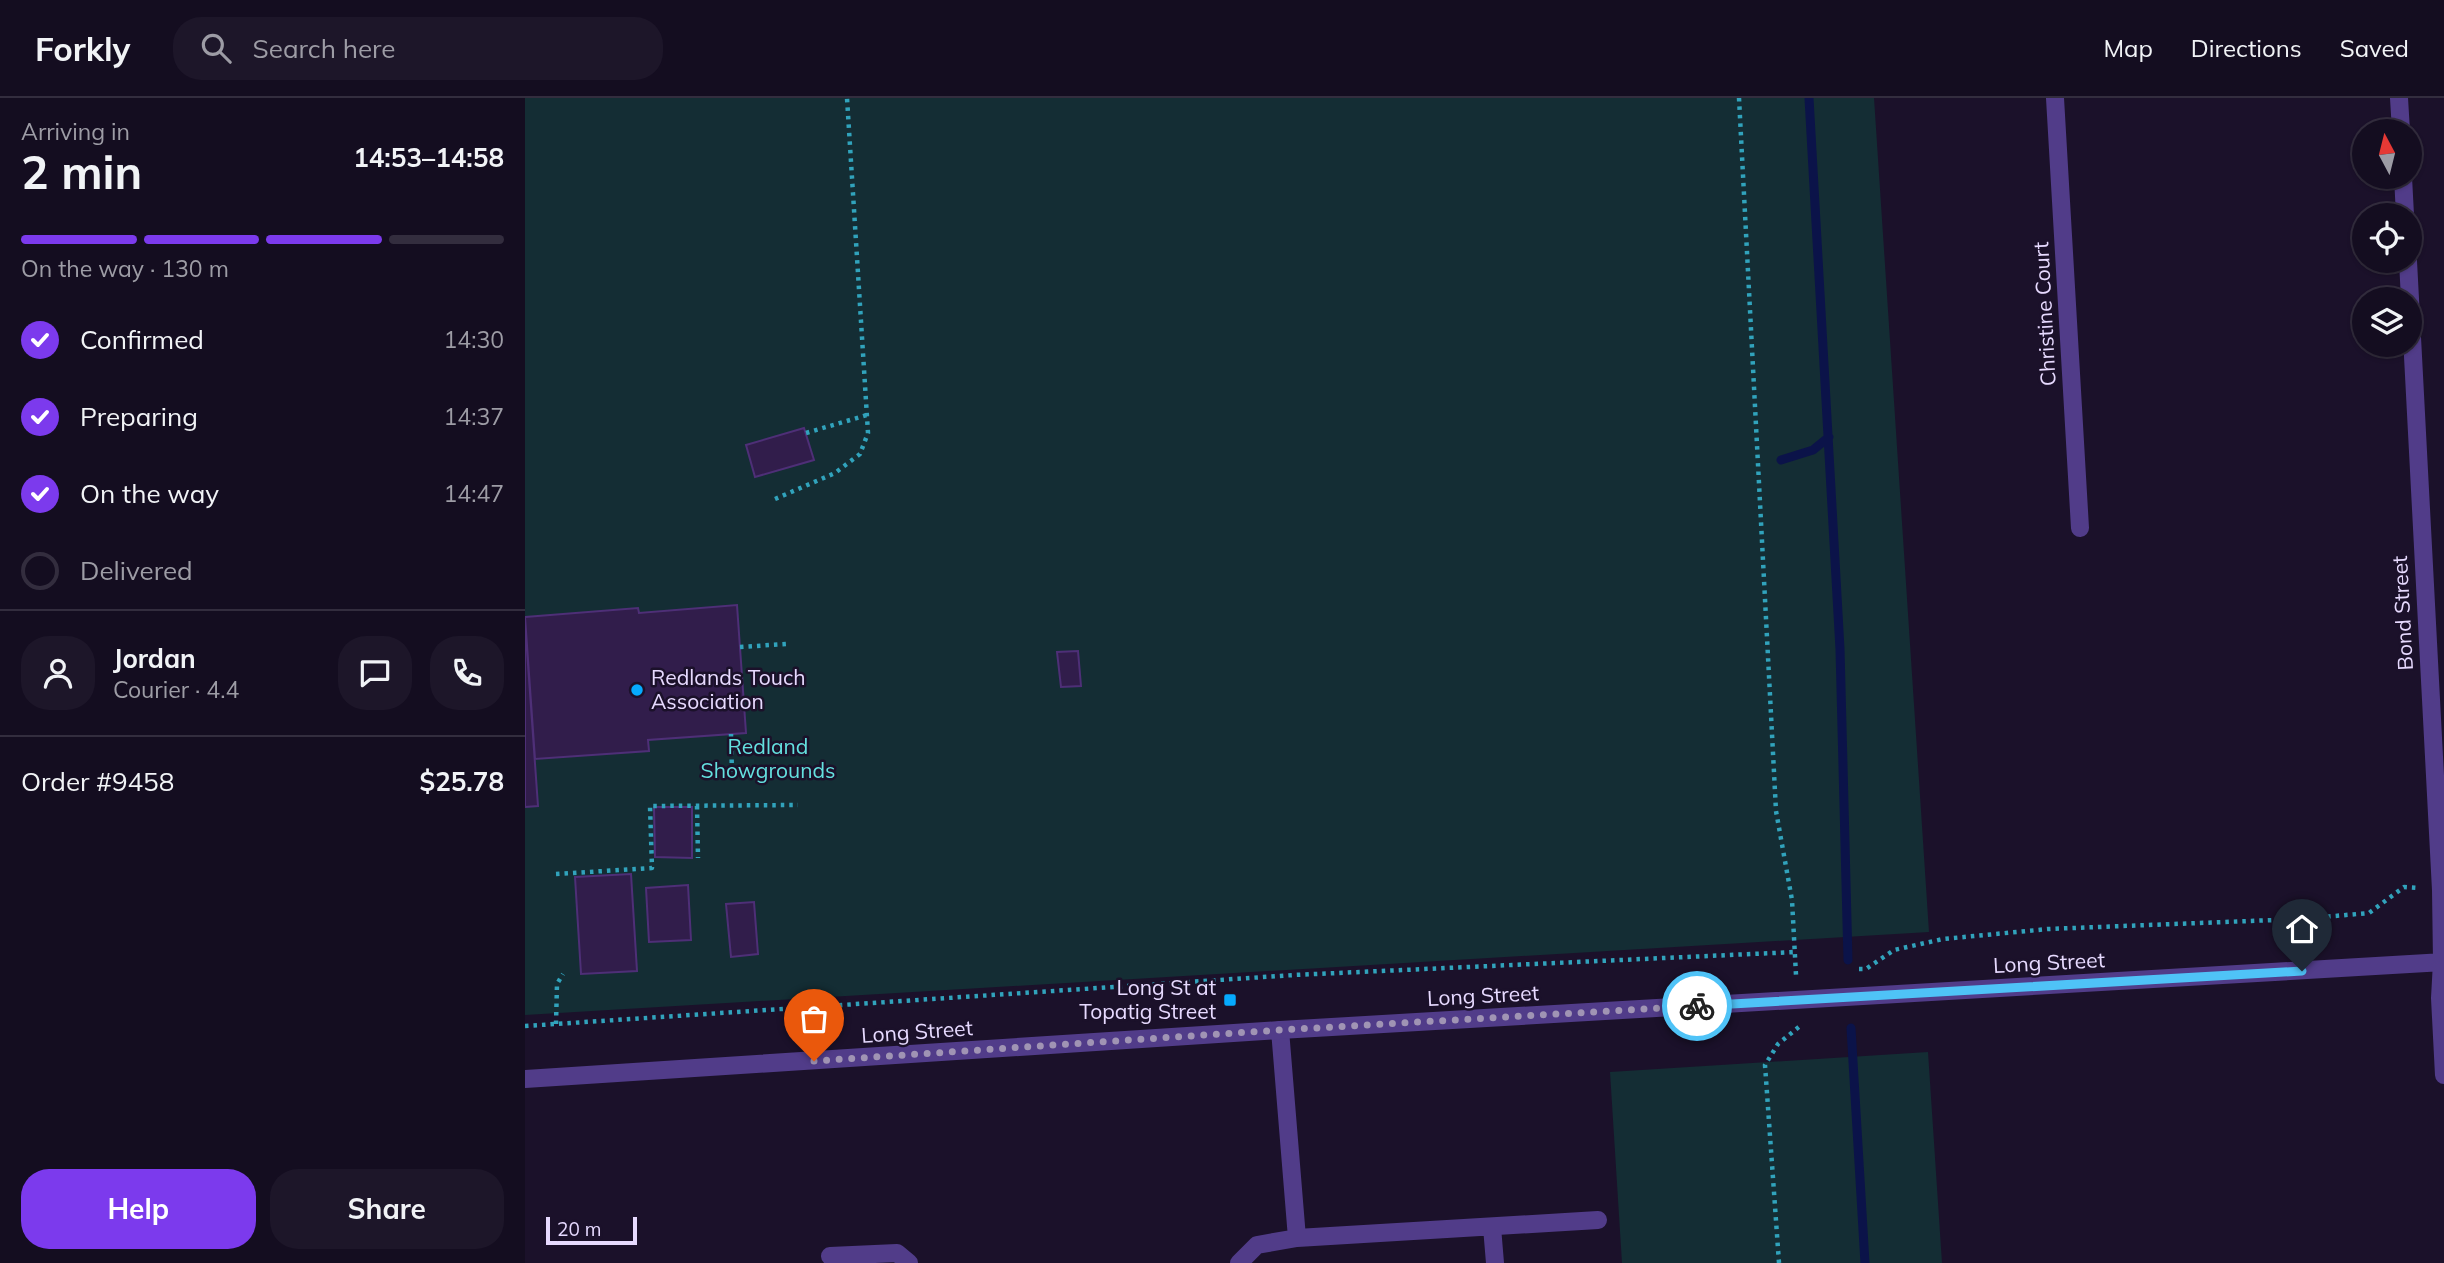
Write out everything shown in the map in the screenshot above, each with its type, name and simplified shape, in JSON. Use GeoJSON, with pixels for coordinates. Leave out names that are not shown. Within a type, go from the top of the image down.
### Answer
{"type":"FeatureCollection","features":[{"type":"Feature","properties":{"kind":"street","name":"Christine Court"},"geometry":{"type":"LineString","coordinates":[[2055,98],[2080,528]]}},
{"type":"Feature","properties":{"kind":"street"},"geometry":{"type":"LineString","coordinates":[[2399,98],[2400,119]]}},
{"type":"Feature","properties":{"kind":"street","name":"Bond Street"},"geometry":{"type":"LineString","coordinates":[[2409,273],[2441,890],[2443,962],[2439,998],[2444,1075]]}},
{"type":"Feature","properties":{"kind":"street","name":"Long Street"},"geometry":{"type":"LineString","coordinates":[[525,1079],[1280,1030],[2443,962]]}},
{"type":"Feature","properties":{"kind":"street"},"geometry":{"type":"LineString","coordinates":[[1280,1030],[1297,1238]]}},
{"type":"Feature","properties":{"kind":"street"},"geometry":{"type":"LineString","coordinates":[[1239,1263],[1258,1245],[1297,1238],[1598,1220]]}},
{"type":"Feature","properties":{"kind":"street"},"geometry":{"type":"LineString","coordinates":[[1492,1227],[1495,1263]]}},
{"type":"Feature","properties":{"kind":"street"},"geometry":{"type":"LineString","coordinates":[[830,1256],[897,1253],[909,1263]]}},
{"type":"Feature","properties":{"kind":"path"},"geometry":{"type":"LineString","coordinates":[[775,499],[835,473],[860,454],[868,433],[847,98]]}},
{"type":"Feature","properties":{"kind":"path"},"geometry":{"type":"LineString","coordinates":[[1739,98],[1776,811],[1792,900],[1797,975],[1810,973]]}},
{"type":"Feature","properties":{"kind":"path"},"geometry":{"type":"LineString","coordinates":[[806,433],[867,415]]}},
{"type":"Feature","properties":{"kind":"path"},"geometry":{"type":"LineString","coordinates":[[740,647],[786,644]]}},
{"type":"Feature","properties":{"kind":"path"},"geometry":{"type":"LineString","coordinates":[[731,734],[732,774]]}},
{"type":"Feature","properties":{"kind":"path"},"geometry":{"type":"LineString","coordinates":[[556,874],[652,869],[650,806],[798,805]]}},
{"type":"Feature","properties":{"kind":"path"},"geometry":{"type":"LineString","coordinates":[[697,806],[698,858]]}},
{"type":"Feature","properties":{"kind":"path"},"geometry":{"type":"LineString","coordinates":[[1852,970],[1865,969],[1894,950],[1943,939],[2047,929],[2300,919],[2369,913],[2404,887],[2441,890]]}},
{"type":"Feature","properties":{"kind":"path"},"geometry":{"type":"LineString","coordinates":[[525,1026],[1294,975],[1795,952]]}},
{"type":"Feature","properties":{"kind":"path"},"geometry":{"type":"LineString","coordinates":[[556,1024],[558,984],[563,974]]}},
{"type":"Feature","properties":{"kind":"path"},"geometry":{"type":"LineString","coordinates":[[1779,1263],[1765,1065],[1778,1044],[1800,1026]]}},
{"type":"Feature","properties":{"kind":"green space","name":"Redland Showgrounds"},"geometry":{"type":"Polygon","coordinates":[[[525,98],[1874,98],[1929,932],[525,1015],[525,98]]]}},
{"type":"Feature","properties":{"kind":"green space"},"geometry":{"type":"Polygon","coordinates":[[[1928,1052],[1942,1263],[1622,1263],[1610,1072],[1928,1052]]]}},
{"type":"Feature","properties":{"kind":"building"},"geometry":{"type":"Polygon","coordinates":[[[804,428],[814,460],[755,477],[746,445],[804,428]]]}},
{"type":"Feature","properties":{"kind":"building","name":"Redlands Touch Association"},"geometry":{"type":"Polygon","coordinates":[[[737,605],[746,733],[648,740],[649,751],[535,759],[525,617],[638,608],[639,613],[737,605]]]}},
{"type":"Feature","properties":{"kind":"building"},"geometry":{"type":"Polygon","coordinates":[[[525,622],[538,806],[525,807],[525,622]]]}},
{"type":"Feature","properties":{"kind":"building"},"geometry":{"type":"Polygon","coordinates":[[[1078,651],[1081,686],[1061,687],[1057,652],[1078,651]]]}},
{"type":"Feature","properties":{"kind":"building"},"geometry":{"type":"Polygon","coordinates":[[[654,807],[692,807],[692,858],[655,857],[654,807]]]}},
{"type":"Feature","properties":{"kind":"building"},"geometry":{"type":"Polygon","coordinates":[[[631,874],[637,971],[581,974],[575,877],[631,874]]]}},
{"type":"Feature","properties":{"kind":"building"},"geometry":{"type":"Polygon","coordinates":[[[688,885],[691,940],[649,942],[646,888],[688,885]]]}},
{"type":"Feature","properties":{"kind":"building"},"geometry":{"type":"Polygon","coordinates":[[[754,902],[758,954],[731,957],[726,904],[754,902]]]}},
{"type":"Feature","properties":{"kind":"waterway"},"geometry":{"type":"LineString","coordinates":[[1809,98],[1840,649],[1848,960]]}},
{"type":"Feature","properties":{"kind":"waterway"},"geometry":{"type":"LineString","coordinates":[[1781,460],[1813,450],[1829,437]]}},
{"type":"Feature","properties":{"kind":"waterway"},"geometry":{"type":"LineString","coordinates":[[1851,1028],[1865,1263]]}},
{"type":"Feature","properties":{"kind":"way so far"},"geometry":{"type":"LineString","coordinates":[[814,1061],[1697,1006]]}},
{"type":"Feature","properties":{"kind":"place","name":"Redlands Touch Association"},"geometry":{"type":"Point","coordinates":[637,690]}},
{"type":"Feature","properties":{"kind":"place","name":"Long St at Topatig Street"},"geometry":{"type":"Point","coordinates":[1230,1000]}},
{"type":"Feature","properties":{"kind":"route"},"geometry":{"type":"LineString","coordinates":[[1697,1006],[2302,971]]}}]}
